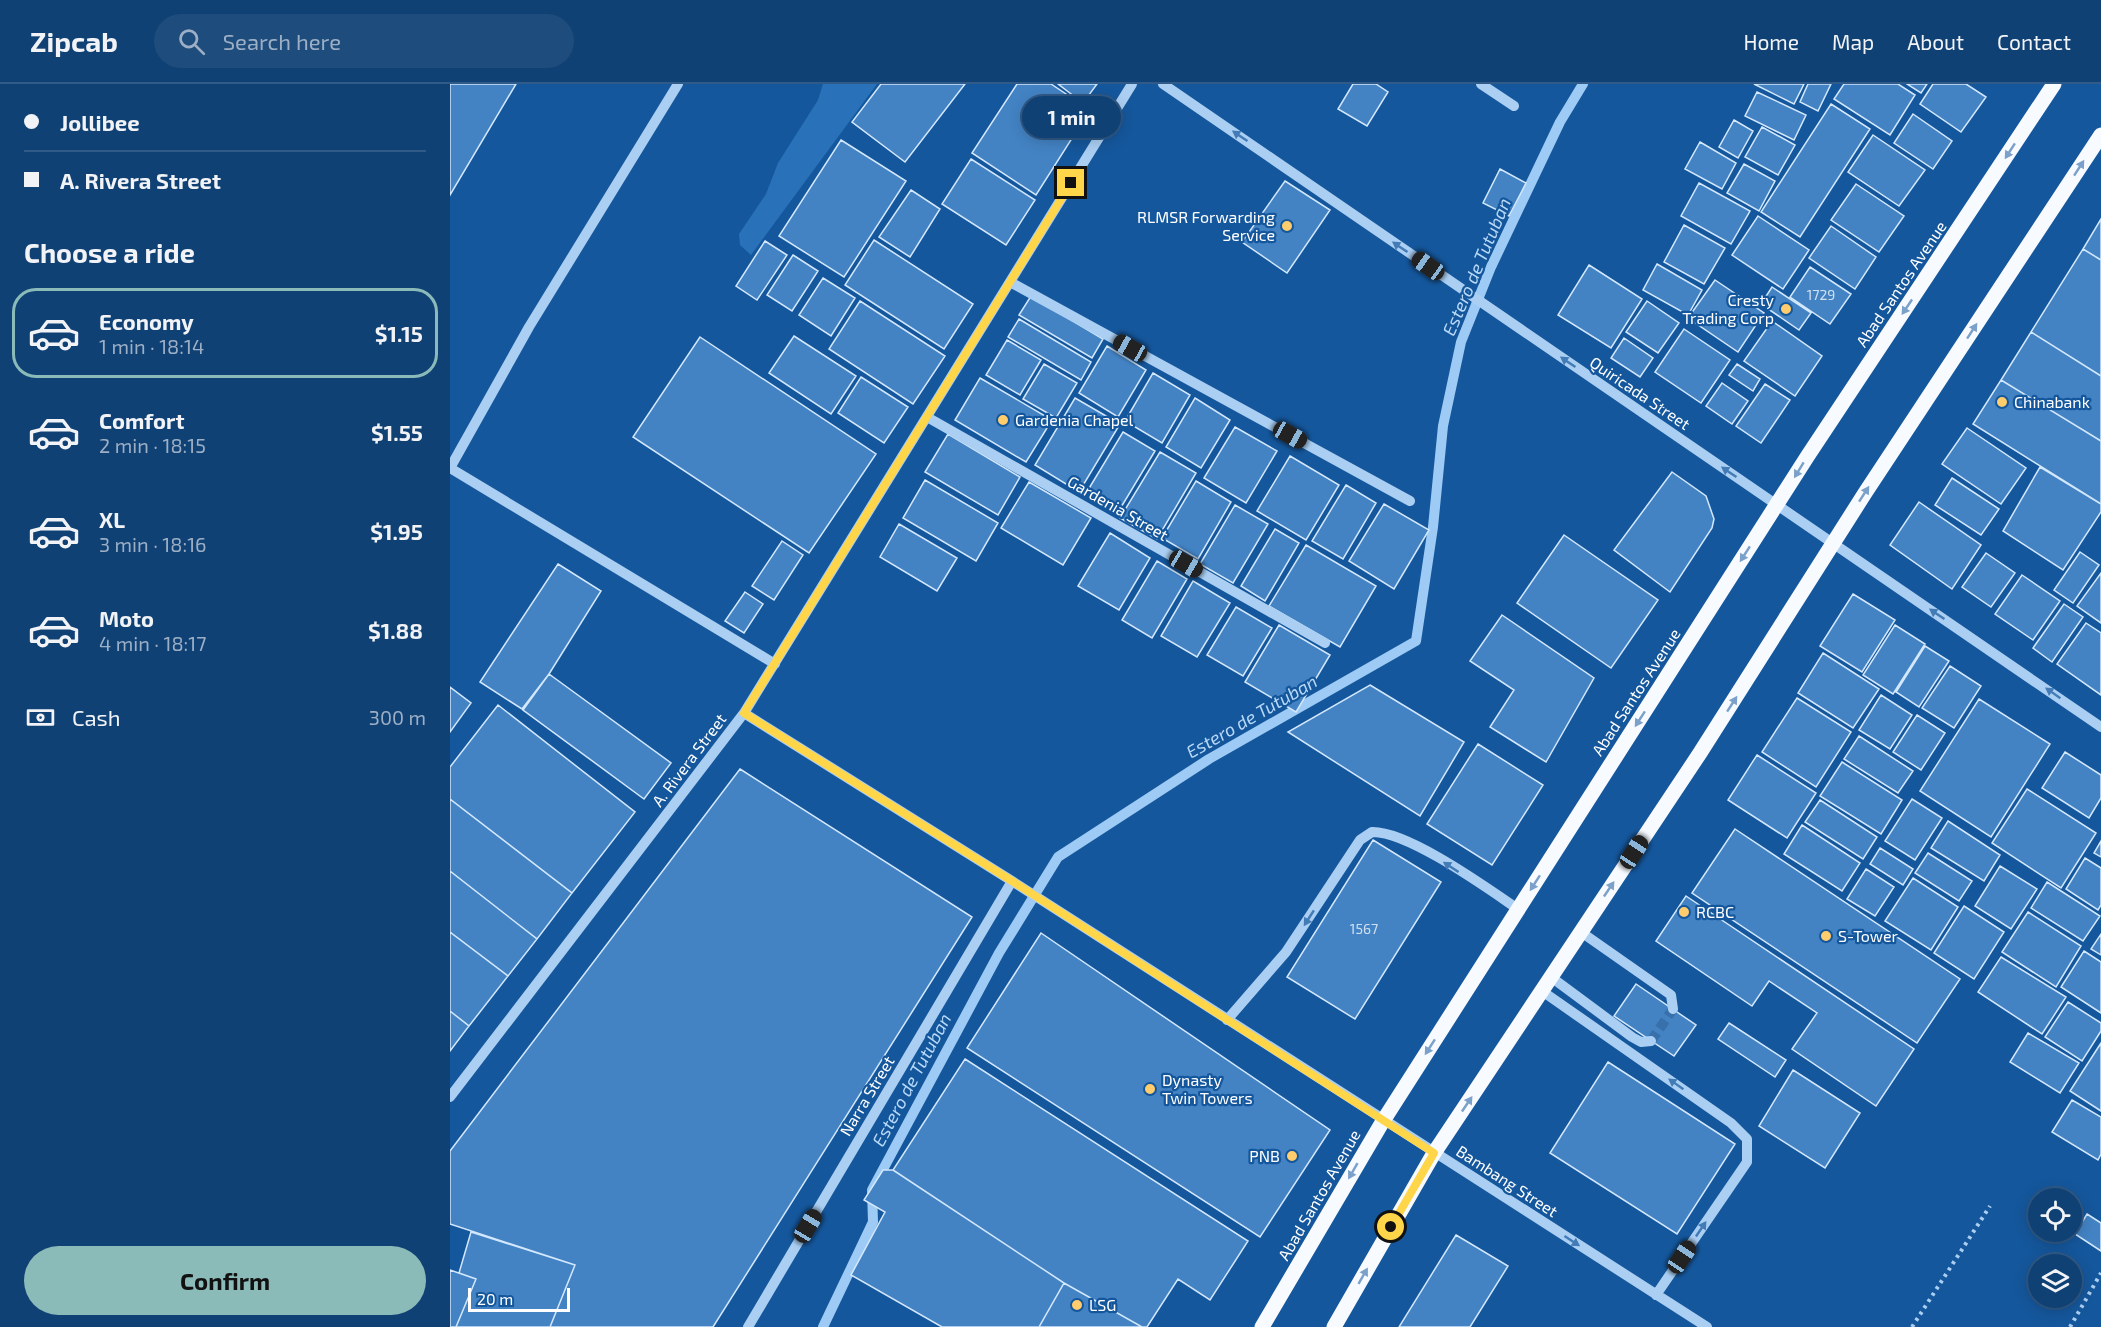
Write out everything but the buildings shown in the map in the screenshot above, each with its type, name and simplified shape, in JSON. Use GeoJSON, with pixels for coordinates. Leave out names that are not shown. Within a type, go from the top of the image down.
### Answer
{"type":"FeatureCollection","features":[{"type":"Feature","properties":{"kind":"main road","name":"Abad Santos Avenue"},"geometry":{"type":"LineString","coordinates":[[1262,1327],[1383,1120],[1777,505],[2054,84]]}},
{"type":"Feature","properties":{"kind":"main road"},"geometry":{"type":"LineString","coordinates":[[1334,1327],[1434,1153],[1700,753],[1833,543],[2101,135]]}},
{"type":"Feature","properties":{"kind":"street"},"geometry":{"type":"LineString","coordinates":[[678,84],[529,327],[450,468],[775,664]]}},
{"type":"Feature","properties":{"kind":"street","name":"A. Rivera Street"},"geometry":{"type":"LineString","coordinates":[[450,1097],[744,713],[1132,84]]}},
{"type":"Feature","properties":{"kind":"street","name":"Quiricada Street"},"geometry":{"type":"LineString","coordinates":[[1163,84],[2101,727]]}},
{"type":"Feature","properties":{"kind":"street"},"geometry":{"type":"LineString","coordinates":[[1481,84],[1514,106]]}},
{"type":"Feature","properties":{"kind":"street"},"geometry":{"type":"LineString","coordinates":[[1010,282],[1410,501]]}},
{"type":"Feature","properties":{"kind":"street","name":"Gardenia Street"},"geometry":{"type":"LineString","coordinates":[[927,417],[1325,643]]}},
{"type":"Feature","properties":{"kind":"street","name":"Bambang Street"},"geometry":{"type":"LineString","coordinates":[[744,713],[1012,881],[1707,1327]]}},
{"type":"Feature","properties":{"kind":"street"},"geometry":{"type":"LineString","coordinates":[[1227,1020],[1286,952],[1360,840],[1372,832],[1394,836],[1418,848],[1518,909]]}},
{"type":"Feature","properties":{"kind":"street","name":"Narra Street"},"geometry":{"type":"LineString","coordinates":[[748,1327],[1012,881]]}},
{"type":"Feature","properties":{"kind":"street"},"geometry":{"type":"LineString","coordinates":[[1581,932],[1671,995],[1673,1009]]}},
{"type":"Feature","properties":{"kind":"street"},"geometry":{"type":"LineString","coordinates":[[1551,977],[1632,1037],[1641,1042],[1651,1041]]}},
{"type":"Feature","properties":{"kind":"street"},"geometry":{"type":"LineString","coordinates":[[1542,991],[1731,1123],[1747,1139],[1747,1162],[1656,1295]]}},
{"type":"Feature","properties":{"kind":"path"},"geometry":{"type":"LineString","coordinates":[[1912,1327],[1990,1206]]}},
{"type":"Feature","properties":{"kind":"path"},"geometry":{"type":"LineString","coordinates":[[2070,1327],[2101,1273]]}},
{"type":"Feature","properties":{"kind":"shaded area"},"geometry":{"type":"Polygon","coordinates":[[[823,84],[877,84],[751,255],[740,245],[739,234],[766,194],[778,163],[818,100],[823,84]]]}},
{"type":"Feature","properties":{"kind":"waterway","name":"Estero de Tutuban"},"geometry":{"type":"LineString","coordinates":[[823,1327],[873,1222],[872,1190],[999,953],[1058,857],[1209,759],[1416,641],[1433,527],[1443,426],[1461,342],[1491,267],[1560,122],[1583,84]]}},
{"type":"Feature","properties":{"kind":"tunnel"},"geometry":{"type":"LineString","coordinates":[[1651,1041],[1673,1009]]}},
{"type":"Feature","properties":{"kind":"place","name":"RLMSR Forwarding Service"},"geometry":{"type":"Point","coordinates":[1287,226]}},
{"type":"Feature","properties":{"kind":"place","name":"Cresty Trading Corp"},"geometry":{"type":"Point","coordinates":[1786,309]}},
{"type":"Feature","properties":{"kind":"place","name":"Chinabank"},"geometry":{"type":"Point","coordinates":[2002,402]}},
{"type":"Feature","properties":{"kind":"place","name":"Gardenia Chapel"},"geometry":{"type":"Point","coordinates":[1003,420]}},
{"type":"Feature","properties":{"kind":"place","name":"RCBC"},"geometry":{"type":"Point","coordinates":[1684,912]}},
{"type":"Feature","properties":{"kind":"place","name":"S-Tower"},"geometry":{"type":"Point","coordinates":[1826,936]}},
{"type":"Feature","properties":{"kind":"place","name":"Dynasty Twin Towers"},"geometry":{"type":"Point","coordinates":[1150,1089]}},
{"type":"Feature","properties":{"kind":"place","name":"PNB"},"geometry":{"type":"Point","coordinates":[1292,1156]}},
{"type":"Feature","properties":{"kind":"place","name":"LSG"},"geometry":{"type":"Point","coordinates":[1077,1305]}},
{"type":"Feature","properties":{"kind":"route"},"geometry":{"type":"LineString","coordinates":[[1071,183],[744,713],[1012,881],[1434,1153],[1391,1227]]}}]}
